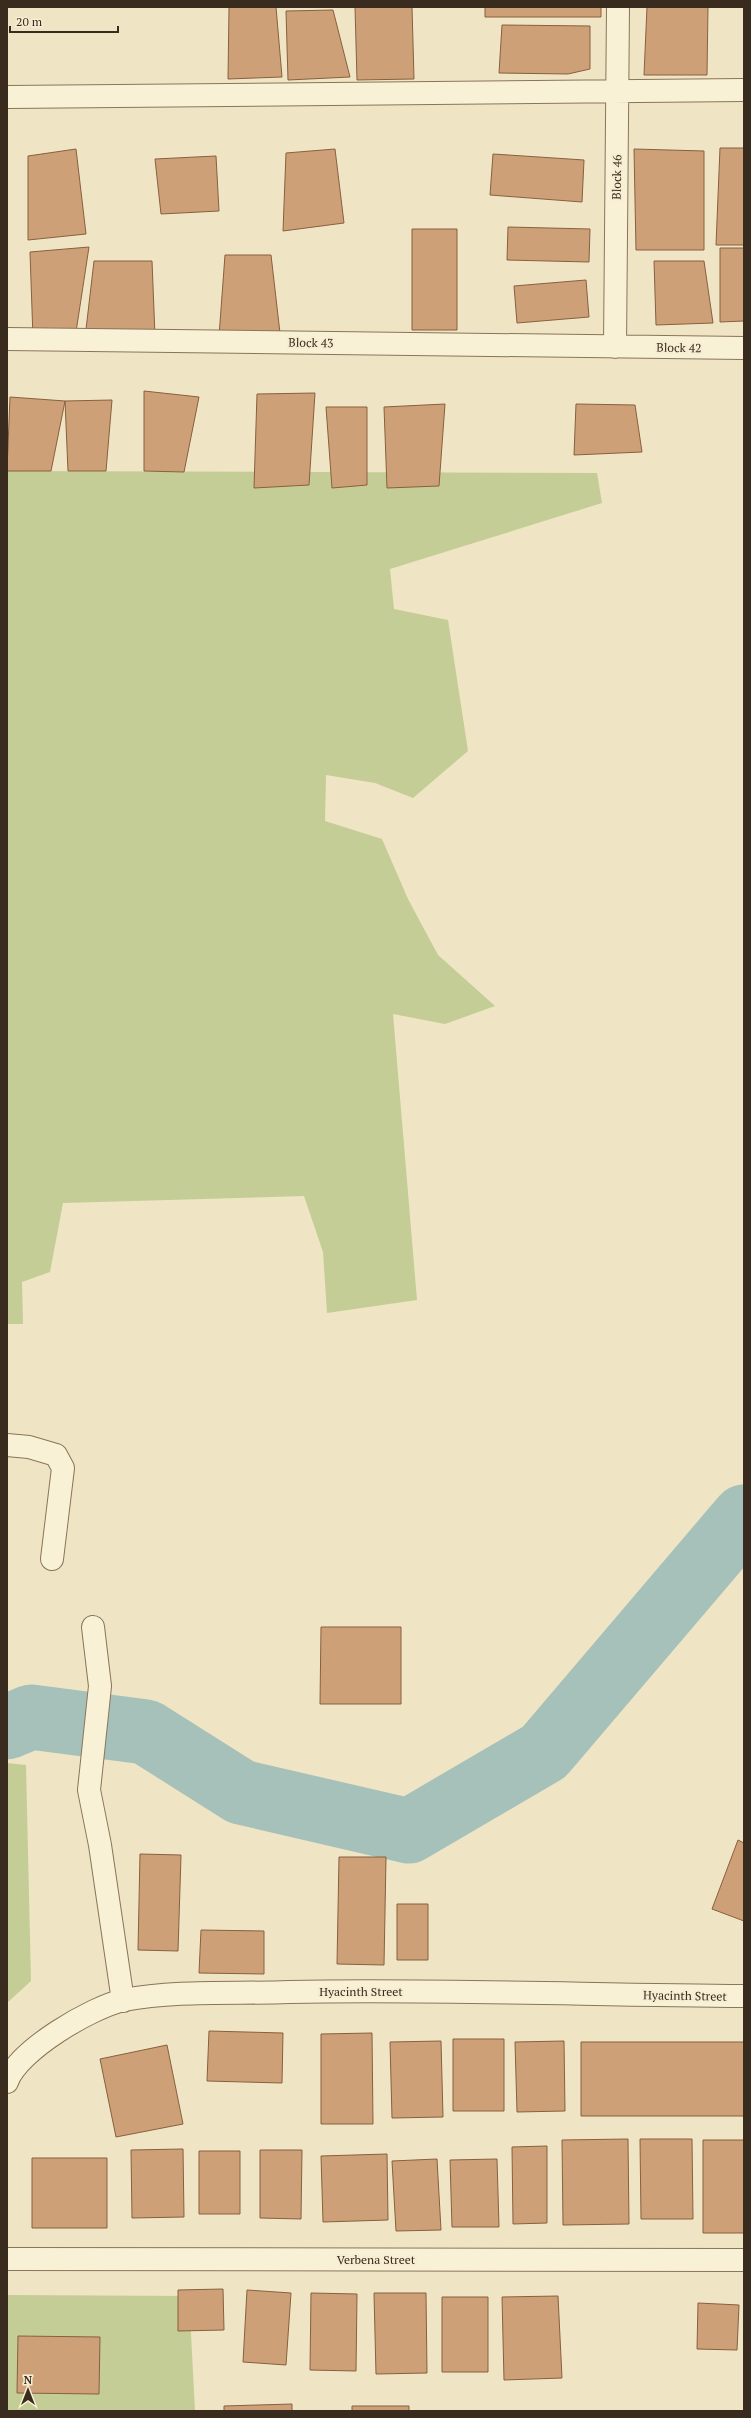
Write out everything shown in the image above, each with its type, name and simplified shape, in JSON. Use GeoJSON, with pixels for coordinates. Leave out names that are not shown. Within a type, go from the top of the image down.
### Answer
{"type":"FeatureCollection","features":[{"type":"Feature","properties":{"kind":"street","name":"Block 46"},"geometry":{"type":"LineString","coordinates":[[615,347],[619,91],[618,7]]}},
{"type":"Feature","properties":{"kind":"street"},"geometry":{"type":"LineString","coordinates":[[7,97],[744,90]]}},
{"type":"Feature","properties":{"kind":"street","name":"Block 43"},"geometry":{"type":"LineString","coordinates":[[7,339],[615,347]]}},
{"type":"Feature","properties":{"kind":"street","name":"Block 42"},"geometry":{"type":"LineString","coordinates":[[615,347],[744,348]]}},
{"type":"Feature","properties":{"kind":"street"},"geometry":{"type":"LineString","coordinates":[[7,1445],[29,1447],[56,1455],[63,1468],[52,1559]]}},
{"type":"Feature","properties":{"kind":"street"},"geometry":{"type":"LineString","coordinates":[[93,1627],[100,1686],[89,1790],[100,1845],[123,2000]]}},
{"type":"Feature","properties":{"kind":"street","name":"Hyacinth Street"},"geometry":{"type":"LineString","coordinates":[[7,2082],[9,2076],[25,2055],[54,2034],[103,2008],[123,2000],[160,1996],[324,1992],[744,1996]]}},
{"type":"Feature","properties":{"kind":"street","name":"Verbena Street"},"geometry":{"type":"LineString","coordinates":[[7,2259],[744,2260]]}},
{"type":"Feature","properties":{"kind":"green space"},"geometry":{"type":"Polygon","coordinates":[[[7,471],[597,473],[602,503],[390,569],[394,609],[448,620],[468,751],[413,798],[375,783],[326,775],[325,821],[382,839],[408,899],[438,955],[495,1006],[445,1024],[393,1014],[417,1300],[327,1313],[323,1252],[304,1196],[63,1203],[50,1272],[22,1282],[23,1324],[7,1324],[7,471]]]}},
{"type":"Feature","properties":{"kind":"green space"},"geometry":{"type":"Polygon","coordinates":[[[7,1763],[26,1765],[31,1981],[7,2003],[7,1763]]]}},
{"type":"Feature","properties":{"kind":"green space"},"geometry":{"type":"Polygon","coordinates":[[[7,2295],[189,2296],[195,2411],[7,2411],[7,2295]]]}},
{"type":"Feature","properties":{"kind":"building"},"geometry":{"type":"Polygon","coordinates":[[[229,7],[276,7],[282,77],[228,79],[229,7]]]}},
{"type":"Feature","properties":{"kind":"building"},"geometry":{"type":"Polygon","coordinates":[[[355,7],[412,7],[414,79],[357,80],[355,7]]]}},
{"type":"Feature","properties":{"kind":"building"},"geometry":{"type":"Polygon","coordinates":[[[485,7],[601,7],[601,17],[485,17],[485,7]]]}},
{"type":"Feature","properties":{"kind":"building"},"geometry":{"type":"Polygon","coordinates":[[[647,7],[708,7],[707,75],[644,75],[647,7]]]}},
{"type":"Feature","properties":{"kind":"building"},"geometry":{"type":"Polygon","coordinates":[[[333,10],[350,77],[288,80],[286,11],[333,10]]]}},
{"type":"Feature","properties":{"kind":"building"},"geometry":{"type":"Polygon","coordinates":[[[502,25],[590,26],[590,69],[568,74],[499,73],[502,25]]]}},
{"type":"Feature","properties":{"kind":"building"},"geometry":{"type":"Polygon","coordinates":[[[720,148],[744,148],[744,245],[716,245],[720,148]]]}},
{"type":"Feature","properties":{"kind":"building"},"geometry":{"type":"Polygon","coordinates":[[[76,149],[86,234],[28,240],[28,156],[76,149]]]}},
{"type":"Feature","properties":{"kind":"building"},"geometry":{"type":"Polygon","coordinates":[[[335,149],[344,223],[283,231],[286,153],[335,149]]]}},
{"type":"Feature","properties":{"kind":"building"},"geometry":{"type":"Polygon","coordinates":[[[634,149],[704,151],[704,250],[636,250],[634,149]]]}},
{"type":"Feature","properties":{"kind":"building"},"geometry":{"type":"Polygon","coordinates":[[[493,154],[584,160],[582,202],[490,195],[493,154]]]}},
{"type":"Feature","properties":{"kind":"building"},"geometry":{"type":"Polygon","coordinates":[[[216,156],[219,211],[161,214],[155,159],[216,156]]]}},
{"type":"Feature","properties":{"kind":"building"},"geometry":{"type":"Polygon","coordinates":[[[508,227],[590,229],[589,262],[507,260],[508,227]]]}},
{"type":"Feature","properties":{"kind":"building"},"geometry":{"type":"Polygon","coordinates":[[[412,229],[457,229],[457,330],[412,330],[412,229]]]}},
{"type":"Feature","properties":{"kind":"building"},"geometry":{"type":"Polygon","coordinates":[[[89,247],[76,332],[33,338],[30,252],[89,247]]]}},
{"type":"Feature","properties":{"kind":"building"},"geometry":{"type":"Polygon","coordinates":[[[720,248],[744,248],[744,321],[720,322],[720,248]]]}},
{"type":"Feature","properties":{"kind":"building"},"geometry":{"type":"Polygon","coordinates":[[[225,255],[271,255],[280,333],[219,336],[225,255]]]}},
{"type":"Feature","properties":{"kind":"building"},"geometry":{"type":"Polygon","coordinates":[[[94,261],[152,261],[155,336],[85,338],[94,261]]]}},
{"type":"Feature","properties":{"kind":"building"},"geometry":{"type":"Polygon","coordinates":[[[654,261],[704,261],[713,323],[656,325],[654,261]]]}},
{"type":"Feature","properties":{"kind":"building"},"geometry":{"type":"Polygon","coordinates":[[[586,280],[589,317],[517,323],[514,286],[586,280]]]}},
{"type":"Feature","properties":{"kind":"building"},"geometry":{"type":"Polygon","coordinates":[[[144,391],[199,397],[184,472],[144,471],[144,391]]]}},
{"type":"Feature","properties":{"kind":"building"},"geometry":{"type":"Polygon","coordinates":[[[315,393],[309,485],[254,488],[257,394],[315,393]]]}},
{"type":"Feature","properties":{"kind":"building"},"geometry":{"type":"Polygon","coordinates":[[[10,397],[65,401],[51,471],[7,471],[10,397]]]}},
{"type":"Feature","properties":{"kind":"building"},"geometry":{"type":"Polygon","coordinates":[[[112,400],[106,471],[68,471],[65,401],[112,400]]]}},
{"type":"Feature","properties":{"kind":"building"},"geometry":{"type":"Polygon","coordinates":[[[445,404],[439,486],[387,488],[384,407],[445,404]]]}},
{"type":"Feature","properties":{"kind":"building"},"geometry":{"type":"Polygon","coordinates":[[[576,404],[635,405],[642,452],[574,455],[576,404]]]}},
{"type":"Feature","properties":{"kind":"building"},"geometry":{"type":"Polygon","coordinates":[[[326,407],[367,407],[367,485],[332,488],[326,407]]]}},
{"type":"Feature","properties":{"kind":"building"},"geometry":{"type":"Polygon","coordinates":[[[321,1627],[401,1627],[401,1704],[320,1704],[321,1627]]]}},
{"type":"Feature","properties":{"kind":"building"},"geometry":{"type":"Polygon","coordinates":[[[738,1840],[744,1843],[744,1921],[712,1909],[738,1840]]]}},
{"type":"Feature","properties":{"kind":"building"},"geometry":{"type":"Polygon","coordinates":[[[140,1854],[181,1855],[178,1951],[138,1950],[140,1854]]]}},
{"type":"Feature","properties":{"kind":"building"},"geometry":{"type":"Polygon","coordinates":[[[339,1857],[386,1857],[384,1965],[337,1964],[339,1857]]]}},
{"type":"Feature","properties":{"kind":"building"},"geometry":{"type":"Polygon","coordinates":[[[397,1904],[428,1904],[428,1960],[397,1960],[397,1904]]]}},
{"type":"Feature","properties":{"kind":"building"},"geometry":{"type":"Polygon","coordinates":[[[201,1930],[264,1931],[264,1974],[199,1973],[201,1930]]]}},
{"type":"Feature","properties":{"kind":"building"},"geometry":{"type":"Polygon","coordinates":[[[209,2031],[283,2033],[282,2083],[207,2081],[209,2031]]]}},
{"type":"Feature","properties":{"kind":"building"},"geometry":{"type":"Polygon","coordinates":[[[372,2033],[373,2124],[321,2124],[321,2034],[372,2033]]]}},
{"type":"Feature","properties":{"kind":"building"},"geometry":{"type":"Polygon","coordinates":[[[453,2039],[504,2039],[504,2111],[453,2111],[453,2039]]]}},
{"type":"Feature","properties":{"kind":"building"},"geometry":{"type":"Polygon","coordinates":[[[441,2041],[443,2117],[392,2118],[390,2042],[441,2041]]]}},
{"type":"Feature","properties":{"kind":"building"},"geometry":{"type":"Polygon","coordinates":[[[564,2041],[565,2111],[517,2112],[515,2042],[564,2041]]]}},
{"type":"Feature","properties":{"kind":"building"},"geometry":{"type":"Polygon","coordinates":[[[581,2042],[744,2042],[744,2116],[581,2116],[581,2042]]]}},
{"type":"Feature","properties":{"kind":"building"},"geometry":{"type":"Polygon","coordinates":[[[167,2045],[183,2124],[116,2137],[100,2059],[167,2045]]]}},
{"type":"Feature","properties":{"kind":"building"},"geometry":{"type":"Polygon","coordinates":[[[628,2139],[629,2224],[563,2225],[562,2140],[628,2139]]]}},
{"type":"Feature","properties":{"kind":"building"},"geometry":{"type":"Polygon","coordinates":[[[640,2139],[692,2139],[693,2219],[641,2219],[640,2139]]]}},
{"type":"Feature","properties":{"kind":"building"},"geometry":{"type":"Polygon","coordinates":[[[703,2140],[744,2140],[744,2233],[703,2233],[703,2140]]]}},
{"type":"Feature","properties":{"kind":"building"},"geometry":{"type":"Polygon","coordinates":[[[547,2146],[547,2223],[513,2224],[512,2147],[547,2146]]]}},
{"type":"Feature","properties":{"kind":"building"},"geometry":{"type":"Polygon","coordinates":[[[183,2149],[184,2217],[132,2218],[131,2150],[183,2149]]]}},
{"type":"Feature","properties":{"kind":"building"},"geometry":{"type":"Polygon","coordinates":[[[260,2150],[302,2150],[301,2219],[260,2218],[260,2150]]]}},
{"type":"Feature","properties":{"kind":"building"},"geometry":{"type":"Polygon","coordinates":[[[199,2151],[240,2151],[240,2214],[199,2214],[199,2151]]]}},
{"type":"Feature","properties":{"kind":"building"},"geometry":{"type":"Polygon","coordinates":[[[387,2154],[388,2220],[323,2222],[321,2156],[387,2154]]]}},
{"type":"Feature","properties":{"kind":"building"},"geometry":{"type":"Polygon","coordinates":[[[32,2158],[107,2158],[107,2228],[32,2228],[32,2158]]]}},
{"type":"Feature","properties":{"kind":"building"},"geometry":{"type":"Polygon","coordinates":[[[437,2159],[441,2230],[396,2231],[392,2161],[437,2159]]]}},
{"type":"Feature","properties":{"kind":"building"},"geometry":{"type":"Polygon","coordinates":[[[497,2159],[499,2227],[452,2227],[450,2160],[497,2159]]]}},
{"type":"Feature","properties":{"kind":"building"},"geometry":{"type":"Polygon","coordinates":[[[223,2289],[224,2330],[178,2331],[178,2290],[223,2289]]]}},
{"type":"Feature","properties":{"kind":"building"},"geometry":{"type":"Polygon","coordinates":[[[247,2290],[291,2293],[286,2365],[243,2362],[247,2290]]]}},
{"type":"Feature","properties":{"kind":"building"},"geometry":{"type":"Polygon","coordinates":[[[311,2293],[357,2294],[356,2371],[310,2370],[311,2293]]]}},
{"type":"Feature","properties":{"kind":"building"},"geometry":{"type":"Polygon","coordinates":[[[374,2293],[426,2293],[427,2373],[376,2374],[374,2293]]]}},
{"type":"Feature","properties":{"kind":"building"},"geometry":{"type":"Polygon","coordinates":[[[558,2296],[562,2378],[504,2380],[502,2297],[558,2296]]]}},
{"type":"Feature","properties":{"kind":"building"},"geometry":{"type":"Polygon","coordinates":[[[442,2297],[488,2297],[488,2372],[442,2372],[442,2297]]]}},
{"type":"Feature","properties":{"kind":"building"},"geometry":{"type":"Polygon","coordinates":[[[698,2303],[739,2305],[737,2350],[697,2349],[698,2303]]]}},
{"type":"Feature","properties":{"kind":"building"},"geometry":{"type":"Polygon","coordinates":[[[18,2336],[100,2337],[99,2394],[17,2393],[18,2336]]]}},
{"type":"Feature","properties":{"kind":"building"},"geometry":{"type":"Polygon","coordinates":[[[292,2404],[292,2411],[224,2411],[224,2406],[292,2404]]]}},
{"type":"Feature","properties":{"kind":"building"},"geometry":{"type":"Polygon","coordinates":[[[352,2406],[409,2406],[409,2411],[352,2411],[352,2406]]]}},
{"type":"Feature","properties":{"kind":"waterway"},"geometry":{"type":"LineString","coordinates":[[7,1727],[31,1717],[146,1732],[241,1792],[409,1831],[544,1752],[744,1517]]}}]}
